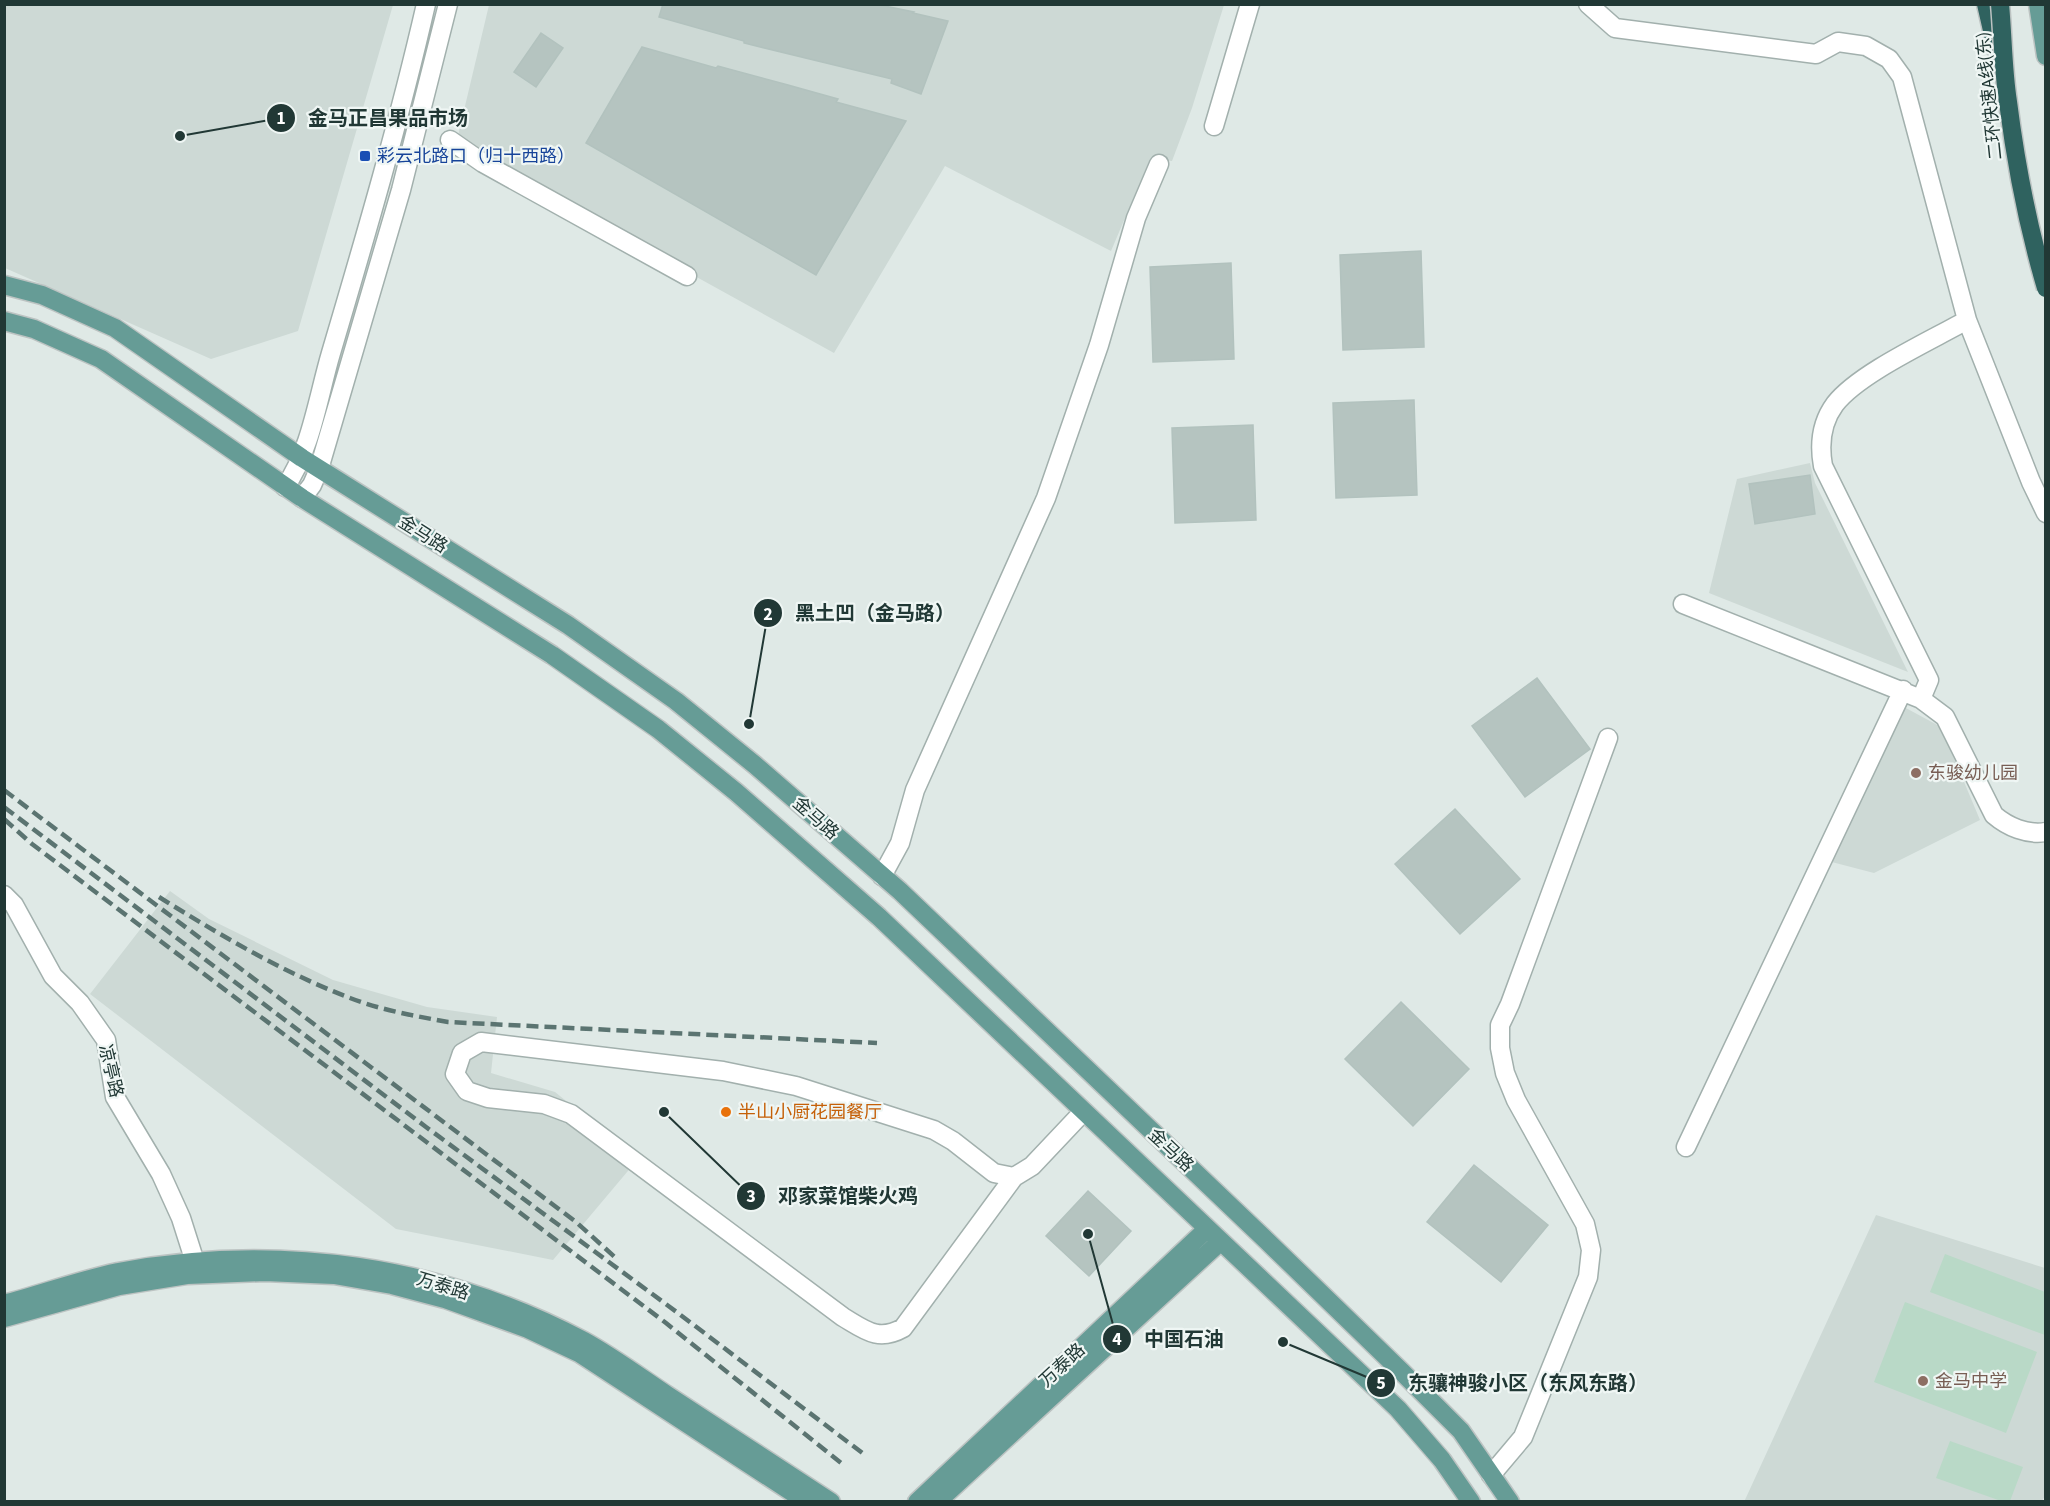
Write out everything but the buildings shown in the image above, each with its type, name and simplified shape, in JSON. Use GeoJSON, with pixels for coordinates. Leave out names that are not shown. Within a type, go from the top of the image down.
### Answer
{"type":"FeatureCollection","features":[{"type":"Feature","properties":{"kind":"highway"},"geometry":{"type":"LineString","coordinates":[[1986,4],[2007,99]]}},
{"type":"Feature","properties":{"kind":"highway","name":"二环快速A线(东)"},"geometry":{"type":"LineString","coordinates":[[2000,4],[2007,99],[2022,189],[2046,288]]}},
{"type":"Feature","properties":{"kind":"main road"},"geometry":{"type":"LineString","coordinates":[[1992,4],[2021,169],[2046,269]]}},
{"type":"Feature","properties":{"kind":"main road"},"geometry":{"type":"LineString","coordinates":[[2038,4],[2046,56]]}},
{"type":"Feature","properties":{"kind":"main road","name":"金马路"},"geometry":{"type":"LineString","coordinates":[[4,285],[42,295],[115,328],[302,458],[568,625],[676,701],[755,765],[882,876],[1267,1241],[1461,1431],[1510,1502]]}},
{"type":"Feature","properties":{"kind":"main road","name":"金马路"},"geometry":{"type":"LineString","coordinates":[[4,321],[34,329],[100,359],[285,487],[552,654],[658,729],[736,792],[879,917],[1398,1409],[1442,1460],[1472,1502]]}},
{"type":"Feature","properties":{"kind":"main road","name":"万泰路"},"geometry":{"type":"LineString","coordinates":[[917,1502],[1207,1229]]}},
{"type":"Feature","properties":{"kind":"main road","name":"万泰路"},"geometry":{"type":"LineString","coordinates":[[937,1502],[1221,1241]]}},
{"type":"Feature","properties":{"kind":"main road","name":"万泰路"},"geometry":{"type":"LineString","coordinates":[[4,1304],[116,1273],[195,1262],[265,1258],[336,1262],[383,1270],[449,1286],[533,1317],[585,1342],[831,1502]]}},
{"type":"Feature","properties":{"kind":"main road","name":"万泰路"},"geometry":{"type":"LineString","coordinates":[[4,1318],[119,1286],[187,1275],[265,1272],[334,1275],[392,1285],[445,1299],[528,1329],[579,1353],[807,1502]]}},
{"type":"Feature","properties":{"kind":"street"},"geometry":{"type":"LineString","coordinates":[[285,487],[302,458],[381,184],[426,4]]}},
{"type":"Feature","properties":{"kind":"street"},"geometry":{"type":"LineString","coordinates":[[302,498],[312,485],[319,469],[401,190],[448,4]]}},
{"type":"Feature","properties":{"kind":"street"},"geometry":{"type":"LineString","coordinates":[[1214,126],[1250,4]]}},
{"type":"Feature","properties":{"kind":"street"},"geometry":{"type":"LineString","coordinates":[[1588,4],[1615,28],[1816,54],[1838,42],[1866,46],[1889,59],[1902,77],[1967,320],[2031,482],[2046,513]]}},
{"type":"Feature","properties":{"kind":"street"},"geometry":{"type":"LineString","coordinates":[[450,140],[483,163],[687,276]]}},
{"type":"Feature","properties":{"kind":"street"},"geometry":{"type":"LineString","coordinates":[[882,876],[900,843],[915,790],[1046,498],[1099,345],[1136,218],[1159,164]]}},
{"type":"Feature","properties":{"kind":"street"},"geometry":{"type":"LineString","coordinates":[[1921,699],[1929,680],[1823,466],[1819,448],[1823,427],[1834,405],[1853,386],[1967,320]]}},
{"type":"Feature","properties":{"kind":"street"},"geometry":{"type":"LineString","coordinates":[[1683,604],[1921,699],[1945,717],[1994,815],[2005,825],[2034,834],[2046,832]]}},
{"type":"Feature","properties":{"kind":"street"},"geometry":{"type":"LineString","coordinates":[[1686,1148],[1903,690]]}},
{"type":"Feature","properties":{"kind":"street"},"geometry":{"type":"LineString","coordinates":[[1491,1474],[1523,1437],[1588,1277],[1591,1250],[1585,1224],[1516,1100],[1505,1073],[1500,1048],[1500,1025],[1514,993],[1608,738]]}},
{"type":"Feature","properties":{"kind":"street","name":"凉亭路"},"geometry":{"type":"LineString","coordinates":[[4,895],[14,905],[53,976],[80,1003],[106,1040],[115,1097],[161,1174],[181,1218],[195,1262]]}},
{"type":"Feature","properties":{"kind":"street"},"geometry":{"type":"LineString","coordinates":[[1014,1177],[994,1173],[953,1141],[934,1130],[796,1086],[723,1071],[481,1042],[462,1053],[455,1074],[467,1091],[488,1098],[544,1104],[571,1114],[843,1317],[872,1333],[883,1335],[903,1328],[1014,1177],[1032,1166],[1083,1112]]}},
{"type":"Feature","properties":{"kind":"shaded area"},"geometry":{"type":"Polygon","coordinates":[[[5,4],[393,5],[298,331],[211,359],[5,268],[5,4]]]}},
{"type":"Feature","properties":{"kind":"shaded area"},"geometry":{"type":"Polygon","coordinates":[[[489,5],[1224,5],[1192,108],[1172,161],[1150,159],[1111,251],[945,166],[834,353],[456,144],[489,5]]]}},
{"type":"Feature","properties":{"kind":"shaded area"},"geometry":{"type":"Polygon","coordinates":[[[1810,463],[1815,483],[1908,672],[1709,593],[1737,479],[1810,463]]]}},
{"type":"Feature","properties":{"kind":"shaded area","name":"东骏幼儿园"},"geometry":{"type":"Polygon","coordinates":[[[1904,707],[1941,727],[1980,820],[1874,873],[1828,861],[1904,707]]]}},
{"type":"Feature","properties":{"kind":"shaded area"},"geometry":{"type":"Polygon","coordinates":[[[170,891],[209,919],[333,980],[427,1007],[497,1017],[491,1073],[555,1092],[638,1159],[553,1260],[396,1229],[90,994],[170,891]]]}},
{"type":"Feature","properties":{"kind":"shaded area","name":"金马中学"},"geometry":{"type":"Polygon","coordinates":[[[1876,1215],[2045,1268],[2046,1494],[2042,1501],[1744,1502],[1876,1215]]]}},
{"type":"Feature","properties":{"kind":"green space"},"geometry":{"type":"Polygon","coordinates":[[[1945,1254],[2045,1292],[2045,1335],[1930,1292],[1945,1254]]]}},
{"type":"Feature","properties":{"kind":"green space"},"geometry":{"type":"Polygon","coordinates":[[[1905,1302],[2037,1352],[2006,1433],[1874,1382],[1905,1302]]]}},
{"type":"Feature","properties":{"kind":"green space"},"geometry":{"type":"Polygon","coordinates":[[[1950,1441],[2023,1467],[2010,1501],[2001,1501],[1936,1478],[1950,1441]]]}},
{"type":"Feature","properties":{"kind":"railway"},"geometry":{"type":"LineString","coordinates":[[4,790],[576,1222],[617,1259]]}},
{"type":"Feature","properties":{"kind":"railway"},"geometry":{"type":"LineString","coordinates":[[4,807],[426,1127],[678,1313],[865,1455]]}},
{"type":"Feature","properties":{"kind":"railway"},"geometry":{"type":"LineString","coordinates":[[4,819],[32,844],[666,1323],[841,1463]]}},
{"type":"Feature","properties":{"kind":"railway"},"geometry":{"type":"LineString","coordinates":[[159,897],[228,939],[300,977],[362,1002],[411,1015],[448,1022],[877,1043]]}},
{"type":"Feature","properties":{"kind":"place","name":"金马正昌果品市场"},"geometry":{"type":"Point","coordinates":[180,136]}},
{"type":"Feature","properties":{"kind":"place","name":"彩云北路口（归十西路）"},"geometry":{"type":"Point","coordinates":[365,156]}},
{"type":"Feature","properties":{"kind":"place","name":"黑土凹（金马路）"},"geometry":{"type":"Point","coordinates":[749,724]}},
{"type":"Feature","properties":{"kind":"place","name":"东骏幼儿园"},"geometry":{"type":"Point","coordinates":[1916,773]}},
{"type":"Feature","properties":{"kind":"place","name":"邓家菜馆柴火鸡"},"geometry":{"type":"Point","coordinates":[664,1112]}},
{"type":"Feature","properties":{"kind":"place","name":"半山小厨花园餐厅"},"geometry":{"type":"Point","coordinates":[726,1112]}},
{"type":"Feature","properties":{"kind":"place","name":"中国石油"},"geometry":{"type":"Point","coordinates":[1088,1234]}},
{"type":"Feature","properties":{"kind":"place","name":"东骧神骏小区（东风东路）"},"geometry":{"type":"Point","coordinates":[1283,1342]}},
{"type":"Feature","properties":{"kind":"place","name":"金马中学"},"geometry":{"type":"Point","coordinates":[1923,1381]}}]}
